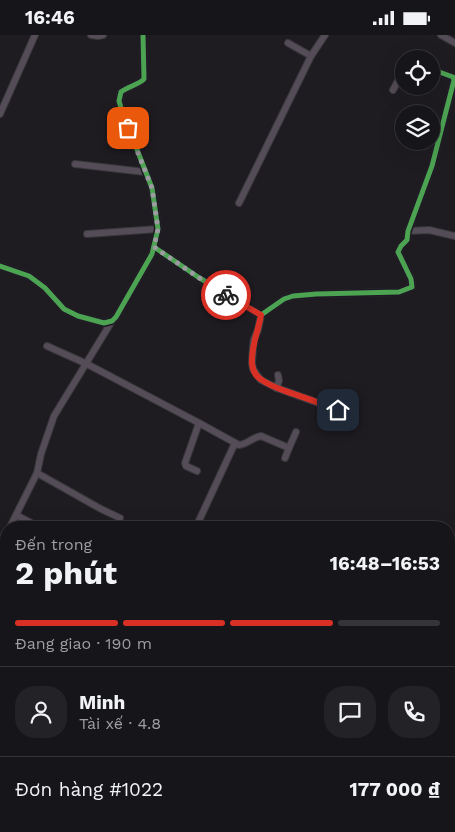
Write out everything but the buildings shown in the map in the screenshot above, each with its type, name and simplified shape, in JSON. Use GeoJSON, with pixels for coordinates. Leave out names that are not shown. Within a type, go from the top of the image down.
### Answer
{"type":"FeatureCollection","features":[{"type":"Feature","properties":{"kind":"street"},"geometry":{"type":"LineString","coordinates":[[0,114],[36,35]]}},
{"type":"Feature","properties":{"kind":"street"},"geometry":{"type":"LineString","coordinates":[[92,35],[103,35]]}},
{"type":"Feature","properties":{"kind":"street"},"geometry":{"type":"LineString","coordinates":[[13,521],[37,473],[41,454],[54,416],[87,364],[152,254],[154,247],[158,229],[152,188],[119,101],[120,92],[127,87],[142,82],[144,79],[143,35]]}},
{"type":"Feature","properties":{"kind":"street"},"geometry":{"type":"LineString","coordinates":[[239,203],[311,56],[325,35]]}},
{"type":"Feature","properties":{"kind":"street"},"geometry":{"type":"LineString","coordinates":[[441,35],[455,43]]}},
{"type":"Feature","properties":{"kind":"street"},"geometry":{"type":"LineString","coordinates":[[288,43],[311,56]]}},
{"type":"Feature","properties":{"kind":"street"},"geometry":{"type":"LineString","coordinates":[[338,410],[276,388],[261,380],[253,369],[253,346],[261,315],[284,299],[293,296],[399,292],[412,287],[411,279],[398,252],[400,246],[407,239],[408,231],[432,166],[454,79],[440,72]]}},
{"type":"Feature","properties":{"kind":"street"},"geometry":{"type":"LineString","coordinates":[[393,90],[395,86]]}},
{"type":"Feature","properties":{"kind":"street"},"geometry":{"type":"LineString","coordinates":[[75,164],[145,172]]}},
{"type":"Feature","properties":{"kind":"street"},"geometry":{"type":"LineString","coordinates":[[87,235],[158,229]]}},
{"type":"Feature","properties":{"kind":"street"},"geometry":{"type":"LineString","coordinates":[[408,231],[429,230],[455,236]]}},
{"type":"Feature","properties":{"kind":"street"},"geometry":{"type":"LineString","coordinates":[[154,247],[198,277],[261,315]]}},
{"type":"Feature","properties":{"kind":"street"},"geometry":{"type":"LineString","coordinates":[[0,266],[29,276],[44,288],[64,309],[78,316],[104,323],[112,321]]}},
{"type":"Feature","properties":{"kind":"street"},"geometry":{"type":"LineString","coordinates":[[47,346],[87,364],[235,443],[242,445],[261,436],[289,448]]}},
{"type":"Feature","properties":{"kind":"street"},"geometry":{"type":"LineString","coordinates":[[276,388],[279,381],[278,375]]}},
{"type":"Feature","properties":{"kind":"street"},"geometry":{"type":"LineString","coordinates":[[197,471],[186,466],[185,463],[199,423]]}},
{"type":"Feature","properties":{"kind":"street"},"geometry":{"type":"LineString","coordinates":[[285,458],[296,432]]}},
{"type":"Feature","properties":{"kind":"street"},"geometry":{"type":"LineString","coordinates":[[199,521],[235,443]]}},
{"type":"Feature","properties":{"kind":"street"},"geometry":{"type":"LineString","coordinates":[[37,473],[101,509],[120,517]]}},
{"type":"Feature","properties":{"kind":"street"},"geometry":{"type":"LineString","coordinates":[[16,515],[28,521]]}},
{"type":"Feature","properties":{"kind":"cycle path"},"geometry":{"type":"LineString","coordinates":[[0,266],[29,276],[45,288],[64,309],[78,316],[104,323],[112,321],[116,317],[152,254],[158,229],[152,188],[119,101],[121,92],[144,79],[143,35]]}},
{"type":"Feature","properties":{"kind":"cycle path"},"geometry":{"type":"LineString","coordinates":[[154,247],[198,277],[261,315],[284,299],[293,296],[399,292],[412,287],[411,279],[398,252],[407,240],[408,231],[432,166],[454,80],[453,77],[440,72]]}},
{"type":"Feature","properties":{"kind":"way so far"},"geometry":{"type":"LineString","coordinates":[[128,128],[152,188],[158,229],[154,247],[226,295]]}},
{"type":"Feature","properties":{"kind":"route"},"geometry":{"type":"LineString","coordinates":[[226,295],[261,315],[254,339],[252,363],[253,369],[261,380],[277,388],[338,410]]}}]}
